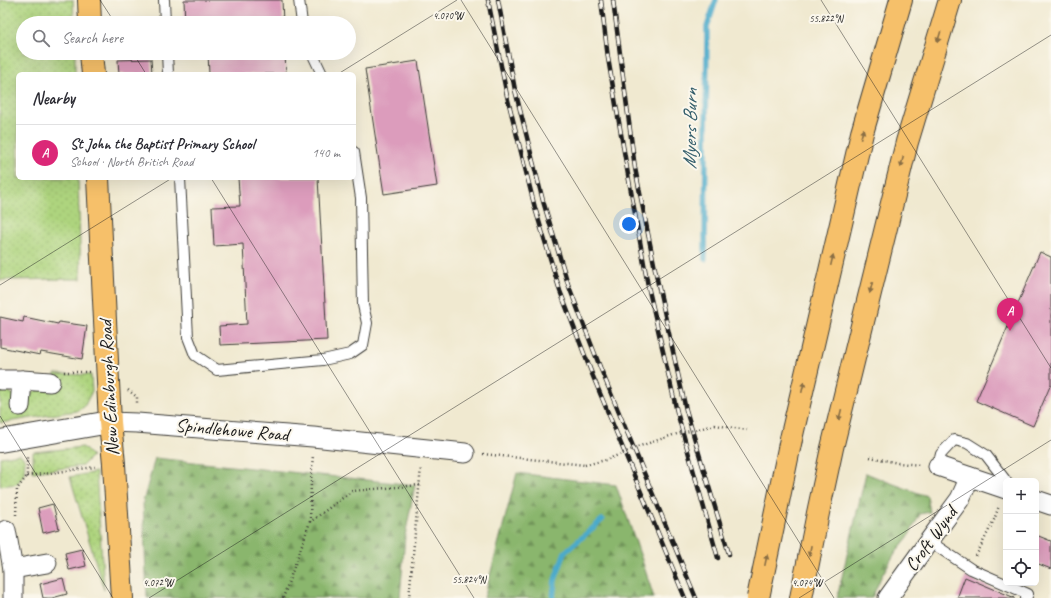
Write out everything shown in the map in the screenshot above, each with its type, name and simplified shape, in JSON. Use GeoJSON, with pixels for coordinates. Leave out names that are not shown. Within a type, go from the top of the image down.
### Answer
{"type":"FeatureCollection","features":[{"type":"Feature","properties":{"kind":"main road"},"geometry":{"type":"LineString","coordinates":[[89,0],[90,16]]}},
{"type":"Feature","properties":{"kind":"main road"},"geometry":{"type":"LineString","coordinates":[[758,598],[791,438],[862,133],[901,0]]}},
{"type":"Feature","properties":{"kind":"main road"},"geometry":{"type":"LineString","coordinates":[[801,598],[834,441],[907,142],[950,0]]}},
{"type":"Feature","properties":{"kind":"main road"},"geometry":{"type":"LineString","coordinates":[[92,60],[93,72]]}},
{"type":"Feature","properties":{"kind":"main road","name":"New Edinburgh Road"},"geometry":{"type":"LineString","coordinates":[[98,180],[110,422],[122,598]]}},
{"type":"Feature","properties":{"kind":"street"},"geometry":{"type":"LineString","coordinates":[[0,380],[50,382]]}},
{"type":"Feature","properties":{"kind":"street"},"geometry":{"type":"LineString","coordinates":[[20,406],[22,380]]}},
{"type":"Feature","properties":{"kind":"street","name":"Spindlehowe Road"},"geometry":{"type":"LineString","coordinates":[[0,441],[110,422],[313,437],[465,452]]}},
{"type":"Feature","properties":{"kind":"street"},"geometry":{"type":"LineString","coordinates":[[938,466],[970,477],[1003,485]]}},
{"type":"Feature","properties":{"kind":"street","name":"Croft Wynd"},"geometry":{"type":"LineString","coordinates":[[888,598],[960,499],[970,477]]}},
{"type":"Feature","properties":{"kind":"street"},"geometry":{"type":"LineString","coordinates":[[1039,501],[1051,505]]}},
{"type":"Feature","properties":{"kind":"street"},"geometry":{"type":"LineString","coordinates":[[6,530],[13,569],[13,598]]}},
{"type":"Feature","properties":{"kind":"street"},"geometry":{"type":"LineString","coordinates":[[13,569],[47,563]]}},
{"type":"Feature","properties":{"kind":"lane"},"geometry":{"type":"LineString","coordinates":[[164,0],[165,16]]}},
{"type":"Feature","properties":{"kind":"lane"},"geometry":{"type":"LineString","coordinates":[[299,0],[301,16]]}},
{"type":"Feature","properties":{"kind":"lane"},"geometry":{"type":"LineString","coordinates":[[167,60],[168,72]]}},
{"type":"Feature","properties":{"kind":"lane"},"geometry":{"type":"LineString","coordinates":[[315,60],[321,72]]}},
{"type":"Feature","properties":{"kind":"lane"},"geometry":{"type":"LineString","coordinates":[[180,180],[188,337],[195,356],[217,370],[323,360],[350,354],[363,345],[367,323],[363,305],[361,198],[356,165]]}},
{"type":"Feature","properties":{"kind":"lane"},"geometry":{"type":"LineString","coordinates":[[938,466],[941,454],[954,440],[967,443],[986,455],[1003,481]]}},
{"type":"Feature","properties":{"kind":"lane"},"geometry":{"type":"LineString","coordinates":[[928,541],[971,569],[1030,597]]}},
{"type":"Feature","properties":{"kind":"path"},"geometry":{"type":"LineString","coordinates":[[465,452],[585,465],[606,460],[640,446],[673,435],[716,425],[747,430]]}},
{"type":"Feature","properties":{"kind":"path"},"geometry":{"type":"LineString","coordinates":[[6,530],[15,527],[17,489],[27,476],[27,437]]}},
{"type":"Feature","properties":{"kind":"path"},"geometry":{"type":"LineString","coordinates":[[283,598],[310,522],[313,437]]}},
{"type":"Feature","properties":{"kind":"path"},"geometry":{"type":"LineString","coordinates":[[409,598],[423,448]]}},
{"type":"Feature","properties":{"kind":"path"},"geometry":{"type":"LineString","coordinates":[[870,457],[898,463],[938,466]]}},
{"type":"Feature","properties":{"kind":"path"},"geometry":{"type":"LineString","coordinates":[[27,476],[114,464]]}},
{"type":"Feature","properties":{"kind":"path"},"geometry":{"type":"LineString","coordinates":[[310,522],[352,491],[420,485]]}},
{"type":"Feature","properties":{"kind":"path"},"geometry":{"type":"LineString","coordinates":[[971,569],[994,520],[1003,494]]}},
{"type":"Feature","properties":{"kind":"green space"},"geometry":{"type":"Polygon","coordinates":[[[0,0],[73,0],[74,16],[16,16],[16,60],[75,60],[75,72],[16,72],[16,180],[78,180],[81,279],[0,280],[0,0]]]}},
{"type":"Feature","properties":{"kind":"green space"},"geometry":{"type":"Polygon","coordinates":[[[55,374],[91,375],[92,391],[84,407],[76,411],[0,423],[0,387],[7,389],[12,394],[29,396],[37,390],[54,390],[55,374]]]}},
{"type":"Feature","properties":{"kind":"green space"},"geometry":{"type":"Polygon","coordinates":[[[83,447],[92,456],[82,466],[33,472],[33,452],[83,447]]]}},
{"type":"Feature","properties":{"kind":"green space"},"geometry":{"type":"Polygon","coordinates":[[[20,454],[25,460],[24,474],[17,484],[0,486],[0,457],[20,454]]]}},
{"type":"Feature","properties":{"kind":"green space"},"geometry":{"type":"Polygon","coordinates":[[[155,458],[415,485],[405,536],[400,598],[147,598],[143,502],[155,458]]]}},
{"type":"Feature","properties":{"kind":"green space"},"geometry":{"type":"Polygon","coordinates":[[[96,472],[104,590],[70,477],[96,472]]]}},
{"type":"Feature","properties":{"kind":"green space"},"geometry":{"type":"Polygon","coordinates":[[[517,473],[616,485],[654,598],[484,598],[517,473]]]}},
{"type":"Feature","properties":{"kind":"green space"},"geometry":{"type":"Polygon","coordinates":[[[866,473],[927,496],[930,512],[920,514],[908,537],[895,553],[881,577],[872,598],[837,598],[866,473]]]}},
{"type":"Feature","properties":{"kind":"building"},"geometry":{"type":"Polygon","coordinates":[[[184,0],[282,0],[283,16],[185,16],[184,0]]]}},
{"type":"Feature","properties":{"kind":"building"},"geometry":{"type":"Polygon","coordinates":[[[118,60],[151,60],[152,72],[119,72],[118,60]]]}},
{"type":"Feature","properties":{"kind":"building"},"geometry":{"type":"Polygon","coordinates":[[[208,60],[285,60],[286,72],[209,72],[208,60]]]}},
{"type":"Feature","properties":{"kind":"building"},"geometry":{"type":"Polygon","coordinates":[[[418,61],[437,186],[384,194],[365,69],[418,61]]]}},
{"type":"Feature","properties":{"kind":"building"},"geometry":{"type":"Polygon","coordinates":[[[238,180],[318,180],[327,340],[220,345],[219,326],[247,324],[243,244],[214,246],[212,207],[240,206],[238,180]]]}},
{"type":"Feature","properties":{"kind":"building"},"geometry":{"type":"Polygon","coordinates":[[[1040,252],[1051,257],[1051,384],[1033,426],[976,401],[1040,252]]]}},
{"type":"Feature","properties":{"kind":"building"},"geometry":{"type":"Polygon","coordinates":[[[0,317],[23,322],[24,317],[58,324],[59,322],[87,326],[82,359],[41,352],[40,355],[0,347],[0,317]]]}},
{"type":"Feature","properties":{"kind":"building"},"geometry":{"type":"Polygon","coordinates":[[[53,504],[59,529],[43,533],[38,508],[53,504]]]}},
{"type":"Feature","properties":{"kind":"building"},"geometry":{"type":"Polygon","coordinates":[[[1039,536],[1051,541],[1051,569],[1039,564],[1039,536]]]}},
{"type":"Feature","properties":{"kind":"building"},"geometry":{"type":"Polygon","coordinates":[[[82,549],[86,566],[69,570],[65,553],[82,549]]]}},
{"type":"Feature","properties":{"kind":"building"},"geometry":{"type":"Polygon","coordinates":[[[965,577],[1015,598],[957,598],[965,577]]]}},
{"type":"Feature","properties":{"kind":"building"},"geometry":{"type":"Polygon","coordinates":[[[63,578],[67,594],[52,598],[43,598],[40,584],[63,578]]]}},
{"type":"Feature","properties":{"kind":"waterway","name":"Myers Burn"},"geometry":{"type":"LineString","coordinates":[[705,259],[707,27],[716,0]]}},
{"type":"Feature","properties":{"kind":"waterway","name":"Myers Burn"},"geometry":{"type":"LineString","coordinates":[[553,598],[555,580],[565,552],[602,520]]}},
{"type":"Feature","properties":{"kind":"railway"},"geometry":{"type":"LineString","coordinates":[[488,0],[507,96],[535,208],[560,291],[592,374],[685,598]]}},
{"type":"Feature","properties":{"kind":"railway"},"geometry":{"type":"LineString","coordinates":[[498,0],[515,90],[543,201],[568,284],[600,367],[696,598]]}},
{"type":"Feature","properties":{"kind":"railway"},"geometry":{"type":"LineString","coordinates":[[601,0],[608,58],[648,286],[677,412],[718,558]]}},
{"type":"Feature","properties":{"kind":"railway"},"geometry":{"type":"LineString","coordinates":[[613,0],[635,168],[658,284],[686,410],[729,554]]}},
{"type":"Feature","properties":{"kind":"place","name":"St John the Baptist Primary School"},"geometry":{"type":"Point","coordinates":[1010,331]}}]}
